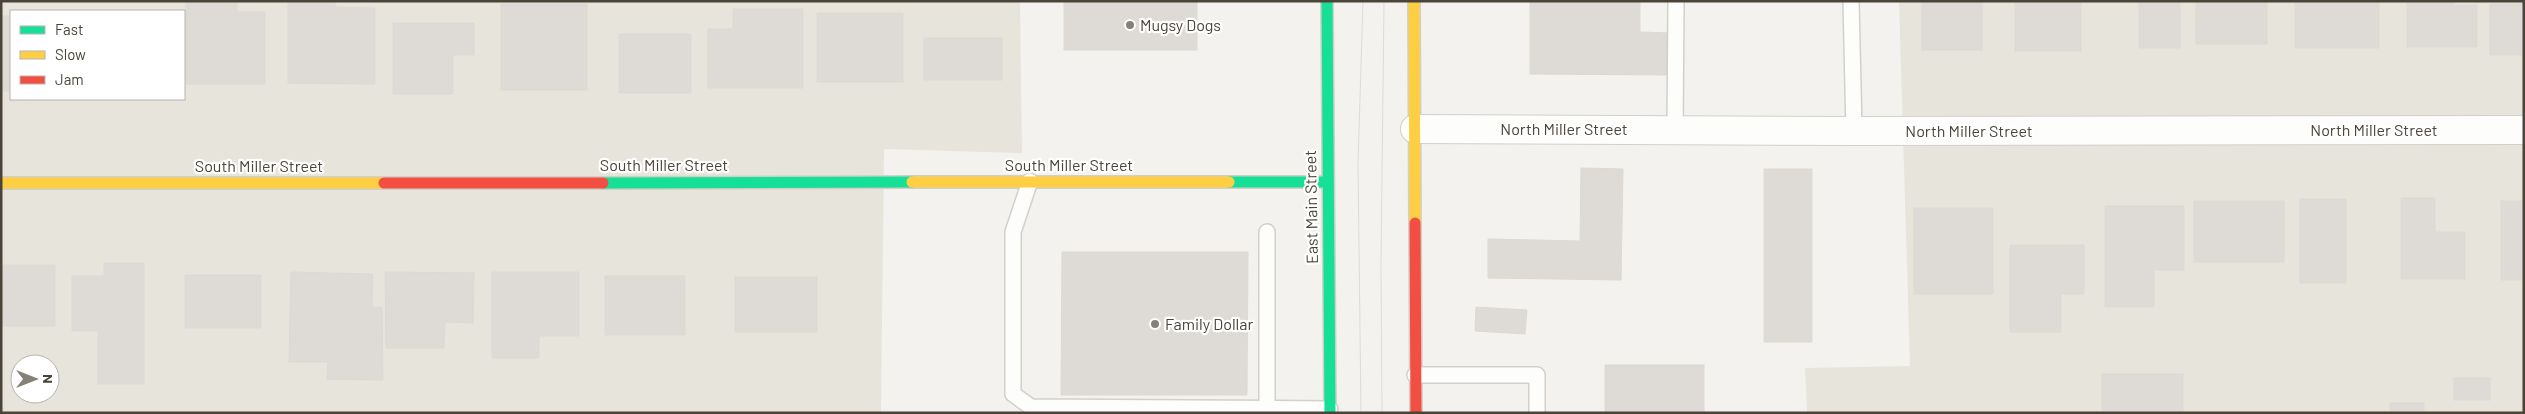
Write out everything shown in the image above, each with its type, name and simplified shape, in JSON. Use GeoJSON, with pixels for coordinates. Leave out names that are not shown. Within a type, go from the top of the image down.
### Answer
{"type":"FeatureCollection","features":[{"type":"Feature","properties":{"kind":"street","name":"East Main Street"},"geometry":{"type":"LineString","coordinates":[[1327,1],[1330,411]]}},
{"type":"Feature","properties":{"kind":"street"},"geometry":{"type":"LineString","coordinates":[[1414,1],[1416,413]]}},
{"type":"Feature","properties":{"kind":"street","name":"North Miller Street"},"geometry":{"type":"LineString","coordinates":[[1415,129],[1854,131],[2524,130]]}},
{"type":"Feature","properties":{"kind":"street","name":"South Miller Street"},"geometry":{"type":"LineString","coordinates":[[1,183],[1327,182]]}},
{"type":"Feature","properties":{"kind":"lane"},"geometry":{"type":"LineString","coordinates":[[1675,129],[1676,1]]}},
{"type":"Feature","properties":{"kind":"lane"},"geometry":{"type":"LineString","coordinates":[[1851,1],[1854,131]]}},
{"type":"Feature","properties":{"kind":"lane"},"geometry":{"type":"LineString","coordinates":[[1030,181],[1014,232],[1013,394],[1031,408],[1330,411]]}},
{"type":"Feature","properties":{"kind":"lane"},"geometry":{"type":"LineString","coordinates":[[1267,232],[1267,409]]}},
{"type":"Feature","properties":{"kind":"lane"},"geometry":{"type":"LineString","coordinates":[[1416,375],[1537,375],[1537,413]]}},
{"type":"Feature","properties":{"kind":"shaded area"},"geometry":{"type":"Polygon","coordinates":[[[1,1],[1020,1],[1022,153],[884,149],[881,413],[1,413],[1,1]]]}},
{"type":"Feature","properties":{"kind":"shaded area"},"geometry":{"type":"Polygon","coordinates":[[[1899,1],[2524,1],[2524,413],[1807,413],[1805,368],[1910,366],[1899,1]]]}},
{"type":"Feature","properties":{"kind":"building"},"geometry":{"type":"Polygon","coordinates":[[[186,1],[237,1],[237,12],[265,12],[265,84],[186,84],[186,1]]]}},
{"type":"Feature","properties":{"kind":"building"},"geometry":{"type":"Polygon","coordinates":[[[288,1],[335,1],[335,7],[375,8],[375,84],[288,83],[288,1]]]}},
{"type":"Feature","properties":{"kind":"building","name":"Mugsy Dogs"},"geometry":{"type":"Polygon","coordinates":[[[1064,1],[1197,1],[1197,50],[1064,50],[1064,1]]]}},
{"type":"Feature","properties":{"kind":"building"},"geometry":{"type":"Polygon","coordinates":[[[1530,1],[1640,1],[1640,32],[1669,33],[1669,75],[1530,74],[1530,1]]]}},
{"type":"Feature","properties":{"kind":"building"},"geometry":{"type":"Polygon","coordinates":[[[1922,1],[1982,1],[1982,50],[1922,50],[1922,1]]]}},
{"type":"Feature","properties":{"kind":"building"},"geometry":{"type":"Polygon","coordinates":[[[2015,1],[2081,1],[2081,51],[2015,51],[2015,1]]]}},
{"type":"Feature","properties":{"kind":"building"},"geometry":{"type":"Polygon","coordinates":[[[2139,1],[2180,1],[2180,48],[2139,48],[2139,1]]]}},
{"type":"Feature","properties":{"kind":"building"},"geometry":{"type":"Polygon","coordinates":[[[2196,1],[2267,1],[2267,44],[2196,44],[2196,1]]]}},
{"type":"Feature","properties":{"kind":"building"},"geometry":{"type":"Polygon","coordinates":[[[2295,1],[2379,1],[2379,48],[2295,48],[2295,1]]]}},
{"type":"Feature","properties":{"kind":"building"},"geometry":{"type":"Polygon","coordinates":[[[2407,1],[2454,1],[2454,5],[2477,5],[2477,47],[2407,47],[2407,1]]]}},
{"type":"Feature","properties":{"kind":"building"},"geometry":{"type":"Polygon","coordinates":[[[2520,1],[2524,1],[2524,55],[2490,55],[2490,4],[2520,4],[2520,1]]]}},
{"type":"Feature","properties":{"kind":"building"},"geometry":{"type":"Polygon","coordinates":[[[501,4],[587,4],[587,90],[501,90],[501,4]]]}},
{"type":"Feature","properties":{"kind":"building"},"geometry":{"type":"Polygon","coordinates":[[[733,9],[803,9],[803,88],[708,88],[708,29],[733,29],[733,9]]]}},
{"type":"Feature","properties":{"kind":"building"},"geometry":{"type":"Polygon","coordinates":[[[817,13],[903,13],[903,82],[817,82],[817,13]]]}},
{"type":"Feature","properties":{"kind":"building"},"geometry":{"type":"Polygon","coordinates":[[[1,16],[10,16],[10,91],[1,91],[1,16]]]}},
{"type":"Feature","properties":{"kind":"building"},"geometry":{"type":"Polygon","coordinates":[[[393,23],[474,23],[474,55],[453,55],[453,94],[393,94],[393,23]]]}},
{"type":"Feature","properties":{"kind":"building"},"geometry":{"type":"Polygon","coordinates":[[[619,34],[691,34],[691,93],[619,93],[619,34]]]}},
{"type":"Feature","properties":{"kind":"building"},"geometry":{"type":"Polygon","coordinates":[[[924,38],[1002,38],[1002,80],[924,80],[924,38]]]}},
{"type":"Feature","properties":{"kind":"building"},"geometry":{"type":"Polygon","coordinates":[[[1581,168],[1623,169],[1621,280],[1488,278],[1488,239],[1580,241],[1581,168]]]}},
{"type":"Feature","properties":{"kind":"building"},"geometry":{"type":"Polygon","coordinates":[[[1764,169],[1812,169],[1812,342],[1764,342],[1764,169]]]}},
{"type":"Feature","properties":{"kind":"building"},"geometry":{"type":"Polygon","coordinates":[[[2401,198],[2435,198],[2435,232],[2465,232],[2465,279],[2401,279],[2401,198]]]}},
{"type":"Feature","properties":{"kind":"building"},"geometry":{"type":"Polygon","coordinates":[[[2300,199],[2346,199],[2346,283],[2300,283],[2300,199]]]}},
{"type":"Feature","properties":{"kind":"building"},"geometry":{"type":"Polygon","coordinates":[[[2194,201],[2284,201],[2284,262],[2194,262],[2194,201]]]}},
{"type":"Feature","properties":{"kind":"building"},"geometry":{"type":"Polygon","coordinates":[[[2501,201],[2524,201],[2524,280],[2501,280],[2501,201]]]}},
{"type":"Feature","properties":{"kind":"building"},"geometry":{"type":"Polygon","coordinates":[[[2105,206],[2184,206],[2184,270],[2154,270],[2154,307],[2105,307],[2105,206]]]}},
{"type":"Feature","properties":{"kind":"building"},"geometry":{"type":"Polygon","coordinates":[[[1914,208],[1993,208],[1993,294],[1914,294],[1914,208]]]}},
{"type":"Feature","properties":{"kind":"building"},"geometry":{"type":"Polygon","coordinates":[[[2010,245],[2084,245],[2084,294],[2061,294],[2061,332],[2010,332],[2010,245]]]}},
{"type":"Feature","properties":{"kind":"building","name":"Family Dollar"},"geometry":{"type":"Polygon","coordinates":[[[1062,252],[1248,252],[1247,395],[1061,395],[1062,252]]]}},
{"type":"Feature","properties":{"kind":"building"},"geometry":{"type":"Polygon","coordinates":[[[104,263],[144,263],[144,384],[98,384],[98,331],[72,331],[72,276],[104,276],[104,263]]]}},
{"type":"Feature","properties":{"kind":"building"},"geometry":{"type":"Polygon","coordinates":[[[1,265],[55,265],[55,326],[1,326],[1,265]]]}},
{"type":"Feature","properties":{"kind":"building"},"geometry":{"type":"Polygon","coordinates":[[[291,272],[373,274],[372,307],[382,307],[383,380],[327,379],[328,362],[289,362],[291,272]]]}},
{"type":"Feature","properties":{"kind":"building"},"geometry":{"type":"Polygon","coordinates":[[[385,272],[474,273],[473,323],[445,322],[444,348],[386,348],[385,272]]]}},
{"type":"Feature","properties":{"kind":"building"},"geometry":{"type":"Polygon","coordinates":[[[492,272],[579,272],[579,336],[539,336],[539,358],[492,358],[492,272]]]}},
{"type":"Feature","properties":{"kind":"building"},"geometry":{"type":"Polygon","coordinates":[[[185,275],[261,275],[261,328],[185,328],[185,275]]]}},
{"type":"Feature","properties":{"kind":"building"},"geometry":{"type":"Polygon","coordinates":[[[605,276],[685,276],[685,335],[605,335],[605,276]]]}},
{"type":"Feature","properties":{"kind":"building"},"geometry":{"type":"Polygon","coordinates":[[[735,277],[817,277],[817,332],[735,332],[735,277]]]}},
{"type":"Feature","properties":{"kind":"building"},"geometry":{"type":"Polygon","coordinates":[[[1476,307],[1527,310],[1525,334],[1475,331],[1476,307]]]}},
{"type":"Feature","properties":{"kind":"building"},"geometry":{"type":"Polygon","coordinates":[[[1605,365],[1704,365],[1704,413],[1605,413],[1605,365]]]}},
{"type":"Feature","properties":{"kind":"building"},"geometry":{"type":"Polygon","coordinates":[[[2102,374],[2183,374],[2183,413],[2102,413],[2102,374]]]}},
{"type":"Feature","properties":{"kind":"building"},"geometry":{"type":"Polygon","coordinates":[[[2454,378],[2490,378],[2490,400],[2454,400],[2454,378]]]}},
{"type":"Feature","properties":{"kind":"building"},"geometry":{"type":"Polygon","coordinates":[[[2390,403],[2424,403],[2424,413],[2390,413],[2390,403]]]}},
{"type":"Feature","properties":{"kind":"tram line"},"geometry":{"type":"LineString","coordinates":[[1361,413],[1358,163],[1363,1]]}},
{"type":"Feature","properties":{"kind":"tram line"},"geometry":{"type":"LineString","coordinates":[[1382,413],[1381,265],[1384,1]]}},
{"type":"Feature","properties":{"kind":"traffic: fast"},"geometry":{"type":"LineString","coordinates":[[1327,1],[1330,413]]}},
{"type":"Feature","properties":{"kind":"traffic: fast"},"geometry":{"type":"LineString","coordinates":[[603,183],[912,182]]}},
{"type":"Feature","properties":{"kind":"traffic: fast"},"geometry":{"type":"LineString","coordinates":[[1229,182],[1327,182]]}},
{"type":"Feature","properties":{"kind":"traffic: slow"},"geometry":{"type":"LineString","coordinates":[[1414,1],[1415,223]]}},
{"type":"Feature","properties":{"kind":"traffic: slow"},"geometry":{"type":"LineString","coordinates":[[912,182],[1229,182]]}},
{"type":"Feature","properties":{"kind":"traffic: slow"},"geometry":{"type":"LineString","coordinates":[[1,183],[384,183]]}},
{"type":"Feature","properties":{"kind":"traffic: jam"},"geometry":{"type":"LineString","coordinates":[[384,183],[603,183]]}},
{"type":"Feature","properties":{"kind":"traffic: jam"},"geometry":{"type":"LineString","coordinates":[[1415,223],[1416,413]]}},
{"type":"Feature","properties":{"kind":"place","name":"Mugsy Dogs"},"geometry":{"type":"Point","coordinates":[1130,25]}},
{"type":"Feature","properties":{"kind":"place","name":"Family Dollar"},"geometry":{"type":"Point","coordinates":[1155,324]}}]}
